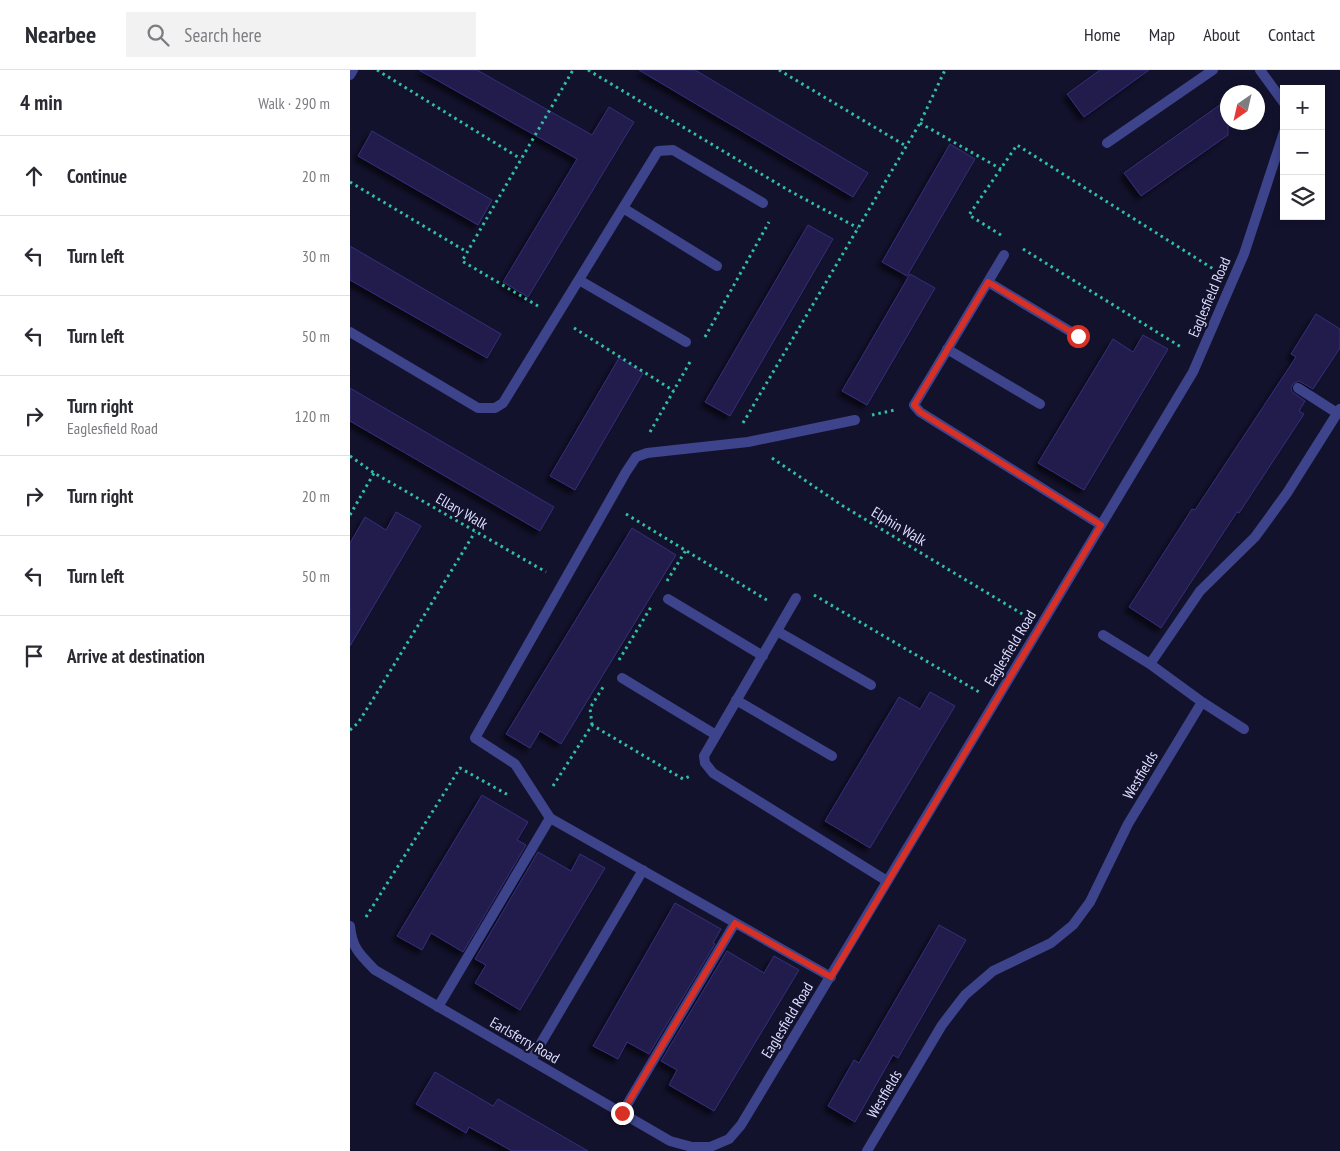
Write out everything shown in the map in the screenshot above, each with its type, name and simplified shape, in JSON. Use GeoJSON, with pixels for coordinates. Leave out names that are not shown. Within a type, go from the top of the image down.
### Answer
{"type":"FeatureCollection","features":[{"type":"Feature","properties":{"kind":"street"},"geometry":{"type":"LineString","coordinates":[[350,75],[353,70]]}},
{"type":"Feature","properties":{"kind":"street"},"geometry":{"type":"LineString","coordinates":[[1107,144],[1213,70]]}},
{"type":"Feature","properties":{"kind":"street"},"geometry":{"type":"LineString","coordinates":[[1260,70],[1280,98]]}},
{"type":"Feature","properties":{"kind":"street","name":"Eaglesfield Road"},"geometry":{"type":"LineString","coordinates":[[710,1147],[729,1139],[741,1125],[1193,372],[1244,254],[1280,144]]}},
{"type":"Feature","properties":{"kind":"street"},"geometry":{"type":"LineString","coordinates":[[350,332],[478,408],[494,408],[503,404],[658,151],[673,150],[762,203]]}},
{"type":"Feature","properties":{"kind":"street"},"geometry":{"type":"LineString","coordinates":[[623,208],[717,266]]}},
{"type":"Feature","properties":{"kind":"street"},"geometry":{"type":"LineString","coordinates":[[1004,255],[914,405],[920,412],[1101,525]]}},
{"type":"Feature","properties":{"kind":"street"},"geometry":{"type":"LineString","coordinates":[[579,280],[686,342]]}},
{"type":"Feature","properties":{"kind":"street"},"geometry":{"type":"LineString","coordinates":[[988,282],[1078,336]]}},
{"type":"Feature","properties":{"kind":"street"},"geometry":{"type":"LineString","coordinates":[[947,349],[1040,404]]}},
{"type":"Feature","properties":{"kind":"street"},"geometry":{"type":"LineString","coordinates":[[1150,664],[1200,591],[1255,538],[1287,493],[1339,411],[1298,388]]}},
{"type":"Feature","properties":{"kind":"street"},"geometry":{"type":"LineString","coordinates":[[831,977],[550,818],[515,764],[475,738],[636,457],[648,453],[748,442],[855,420]]}},
{"type":"Feature","properties":{"kind":"street"},"geometry":{"type":"LineString","coordinates":[[796,598],[704,756],[705,763],[712,773],[887,881]]}},
{"type":"Feature","properties":{"kind":"street"},"geometry":{"type":"LineString","coordinates":[[668,599],[762,656]]}},
{"type":"Feature","properties":{"kind":"street"},"geometry":{"type":"LineString","coordinates":[[777,630],[871,685]]}},
{"type":"Feature","properties":{"kind":"street"},"geometry":{"type":"LineString","coordinates":[[1103,635],[1150,664],[1202,702],[1244,729]]}},
{"type":"Feature","properties":{"kind":"street"},"geometry":{"type":"LineString","coordinates":[[622,678],[716,735]]}},
{"type":"Feature","properties":{"kind":"street"},"geometry":{"type":"LineString","coordinates":[[736,700],[832,756]]}},
{"type":"Feature","properties":{"kind":"street","name":"Westfields"},"geometry":{"type":"LineString","coordinates":[[867,1151],[942,1025],[965,995],[993,971],[1051,943],[1073,925],[1090,902],[1128,824],[1202,702]]}},
{"type":"Feature","properties":{"kind":"street"},"geometry":{"type":"LineString","coordinates":[[438,1007],[550,818]]}},
{"type":"Feature","properties":{"kind":"street"},"geometry":{"type":"LineString","coordinates":[[531,1060],[643,870]]}},
{"type":"Feature","properties":{"kind":"street"},"geometry":{"type":"LineString","coordinates":[[622,1113],[735,923]]}},
{"type":"Feature","properties":{"kind":"street","name":"Earlsferry Road"},"geometry":{"type":"LineString","coordinates":[[350,926],[352,939],[358,952],[374,970],[670,1141],[692,1147],[710,1147]]}},
{"type":"Feature","properties":{"kind":"path"},"geometry":{"type":"LineString","coordinates":[[377,70],[521,159]]}},
{"type":"Feature","properties":{"kind":"path"},"geometry":{"type":"LineString","coordinates":[[573,70],[462,261],[674,391]]}},
{"type":"Feature","properties":{"kind":"path"},"geometry":{"type":"LineString","coordinates":[[588,70],[788,190],[858,228]]}},
{"type":"Feature","properties":{"kind":"path"},"geometry":{"type":"LineString","coordinates":[[779,70],[906,146]]}},
{"type":"Feature","properties":{"kind":"path"},"geometry":{"type":"LineString","coordinates":[[730,444],[920,122],[944,70]]}},
{"type":"Feature","properties":{"kind":"path"},"geometry":{"type":"LineString","coordinates":[[920,122],[1001,169]]}},
{"type":"Feature","properties":{"kind":"path"},"geometry":{"type":"LineString","coordinates":[[1002,236],[969,215],[1017,145],[1232,281]]}},
{"type":"Feature","properties":{"kind":"path"},"geometry":{"type":"LineString","coordinates":[[350,182],[467,252]]}},
{"type":"Feature","properties":{"kind":"path"},"geometry":{"type":"LineString","coordinates":[[784,197],[788,190]]}},
{"type":"Feature","properties":{"kind":"path"},"geometry":{"type":"LineString","coordinates":[[701,342],[771,220]]}},
{"type":"Feature","properties":{"kind":"path"},"geometry":{"type":"LineString","coordinates":[[1018,246],[1199,358]]}},
{"type":"Feature","properties":{"kind":"path"},"geometry":{"type":"LineString","coordinates":[[636,457],[692,358]]}},
{"type":"Feature","properties":{"kind":"path"},"geometry":{"type":"LineString","coordinates":[[855,420],[914,405]]}},
{"type":"Feature","properties":{"kind":"path","name":"Elphin Walk"},"geometry":{"type":"LineString","coordinates":[[748,442],[843,506],[1042,625]]}},
{"type":"Feature","properties":{"kind":"path","name":"Ellary Walk"},"geometry":{"type":"LineString","coordinates":[[350,456],[374,473],[564,582]]}},
{"type":"Feature","properties":{"kind":"path"},"geometry":{"type":"LineString","coordinates":[[350,515],[374,473]]}},
{"type":"Feature","properties":{"kind":"path"},"geometry":{"type":"LineString","coordinates":[[608,504],[788,613]]}},
{"type":"Feature","properties":{"kind":"path"},"geometry":{"type":"LineString","coordinates":[[350,730],[358,723],[475,532]]}},
{"type":"Feature","properties":{"kind":"path"},"geometry":{"type":"LineString","coordinates":[[666,583],[686,550]]}},
{"type":"Feature","properties":{"kind":"path"},"geometry":{"type":"LineString","coordinates":[[796,598],[804,590],[995,702]]}},
{"type":"Feature","properties":{"kind":"path"},"geometry":{"type":"LineString","coordinates":[[615,666],[656,600]]}},
{"type":"Feature","properties":{"kind":"path"},"geometry":{"type":"LineString","coordinates":[[541,805],[592,724],[590,708],[605,683]]}},
{"type":"Feature","properties":{"kind":"path"},"geometry":{"type":"LineString","coordinates":[[592,724],[682,779],[709,768]]}},
{"type":"Feature","properties":{"kind":"path"},"geometry":{"type":"LineString","coordinates":[[352,939],[460,768],[517,800]]}},
{"type":"Feature","properties":{"kind":"building"},"geometry":{"type":"Polygon","coordinates":[[[419,70],[477,70],[592,135],[609,107],[634,122],[528,297],[503,282],[577,159],[419,70]]]}},
{"type":"Feature","properties":{"kind":"building"},"geometry":{"type":"Polygon","coordinates":[[[639,70],[695,70],[868,173],[853,197],[639,70]]]}},
{"type":"Feature","properties":{"kind":"building"},"geometry":{"type":"Polygon","coordinates":[[[1100,70],[1149,70],[1084,117],[1067,94],[1100,70]]]}},
{"type":"Feature","properties":{"kind":"building"},"geometry":{"type":"Polygon","coordinates":[[[1220,105],[1220,130],[1228,130],[1228,135],[1141,196],[1124,173],[1220,105]]]}},
{"type":"Feature","properties":{"kind":"building"},"geometry":{"type":"Polygon","coordinates":[[[372,131],[492,200],[478,225],[358,156],[372,131]]]}},
{"type":"Feature","properties":{"kind":"building"},"geometry":{"type":"Polygon","coordinates":[[[950,144],[975,159],[907,276],[882,262],[950,144]]]}},
{"type":"Feature","properties":{"kind":"building"},"geometry":{"type":"Polygon","coordinates":[[[808,225],[833,239],[730,416],[705,402],[808,225]]]}},
{"type":"Feature","properties":{"kind":"building"},"geometry":{"type":"Polygon","coordinates":[[[350,246],[501,334],[487,358],[350,280],[350,246]]]}},
{"type":"Feature","properties":{"kind":"building"},"geometry":{"type":"Polygon","coordinates":[[[910,274],[935,288],[867,405],[842,391],[910,274]]]}},
{"type":"Feature","properties":{"kind":"building"},"geometry":{"type":"Polygon","coordinates":[[[1316,314],[1340,329],[1340,348],[1313,389],[1299,381],[1293,384],[1292,392],[1305,401],[1299,411],[1304,414],[1161,628],[1129,607],[1192,509],[1195,510],[1296,357],[1291,354],[1316,314]]]}},
{"type":"Feature","properties":{"kind":"building"},"geometry":{"type":"Polygon","coordinates":[[[1143,335],[1168,349],[1084,490],[1038,463],[1113,339],[1133,352],[1143,335]]]}},
{"type":"Feature","properties":{"kind":"building"},"geometry":{"type":"Polygon","coordinates":[[[619,358],[643,373],[575,490],[550,476],[619,358]]]}},
{"type":"Feature","properties":{"kind":"building"},"geometry":{"type":"Polygon","coordinates":[[[350,388],[554,507],[540,531],[350,421],[350,388]]]}},
{"type":"Feature","properties":{"kind":"building"},"geometry":{"type":"Polygon","coordinates":[[[396,512],[421,526],[350,646],[350,543],[365,517],[386,530],[396,512]]]}},
{"type":"Feature","properties":{"kind":"building"},"geometry":{"type":"Polygon","coordinates":[[[632,528],[676,555],[561,744],[540,731],[530,748],[506,734],[632,528]]]}},
{"type":"Feature","properties":{"kind":"building"},"geometry":{"type":"Polygon","coordinates":[[[930,692],[955,706],[870,848],[825,821],[899,697],[920,709],[930,692]]]}},
{"type":"Feature","properties":{"kind":"building"},"geometry":{"type":"Polygon","coordinates":[[[482,795],[528,822],[517,840],[526,845],[463,952],[431,933],[422,950],[397,936],[482,795]]]}},
{"type":"Feature","properties":{"kind":"building"},"geometry":{"type":"Polygon","coordinates":[[[538,852],[571,871],[580,854],[605,868],[520,1010],[475,983],[486,965],[475,959],[538,852]]]}},
{"type":"Feature","properties":{"kind":"building"},"geometry":{"type":"Polygon","coordinates":[[[675,903],[721,929],[713,943],[715,944],[649,1054],[627,1042],[618,1059],[593,1046],[675,903]]]}},
{"type":"Feature","properties":{"kind":"building"},"geometry":{"type":"Polygon","coordinates":[[[939,925],[966,940],[898,1058],[893,1055],[855,1122],[828,1106],[854,1060],[859,1063],[939,925]]]}},
{"type":"Feature","properties":{"kind":"building"},"geometry":{"type":"Polygon","coordinates":[[[727,951],[764,973],[774,956],[799,970],[714,1111],[669,1085],[677,1070],[661,1061],[727,951]]]}},
{"type":"Feature","properties":{"kind":"building"},"geometry":{"type":"Polygon","coordinates":[[[435,1072],[493,1106],[498,1099],[588,1151],[512,1151],[469,1127],[466,1133],[416,1104],[435,1072]]]}},
{"type":"Feature","properties":{"kind":"route"},"geometry":{"type":"LineString","coordinates":[[622,1113],[735,923],[831,977],[1101,525],[920,412],[914,405],[988,282],[1078,336]]}}]}
